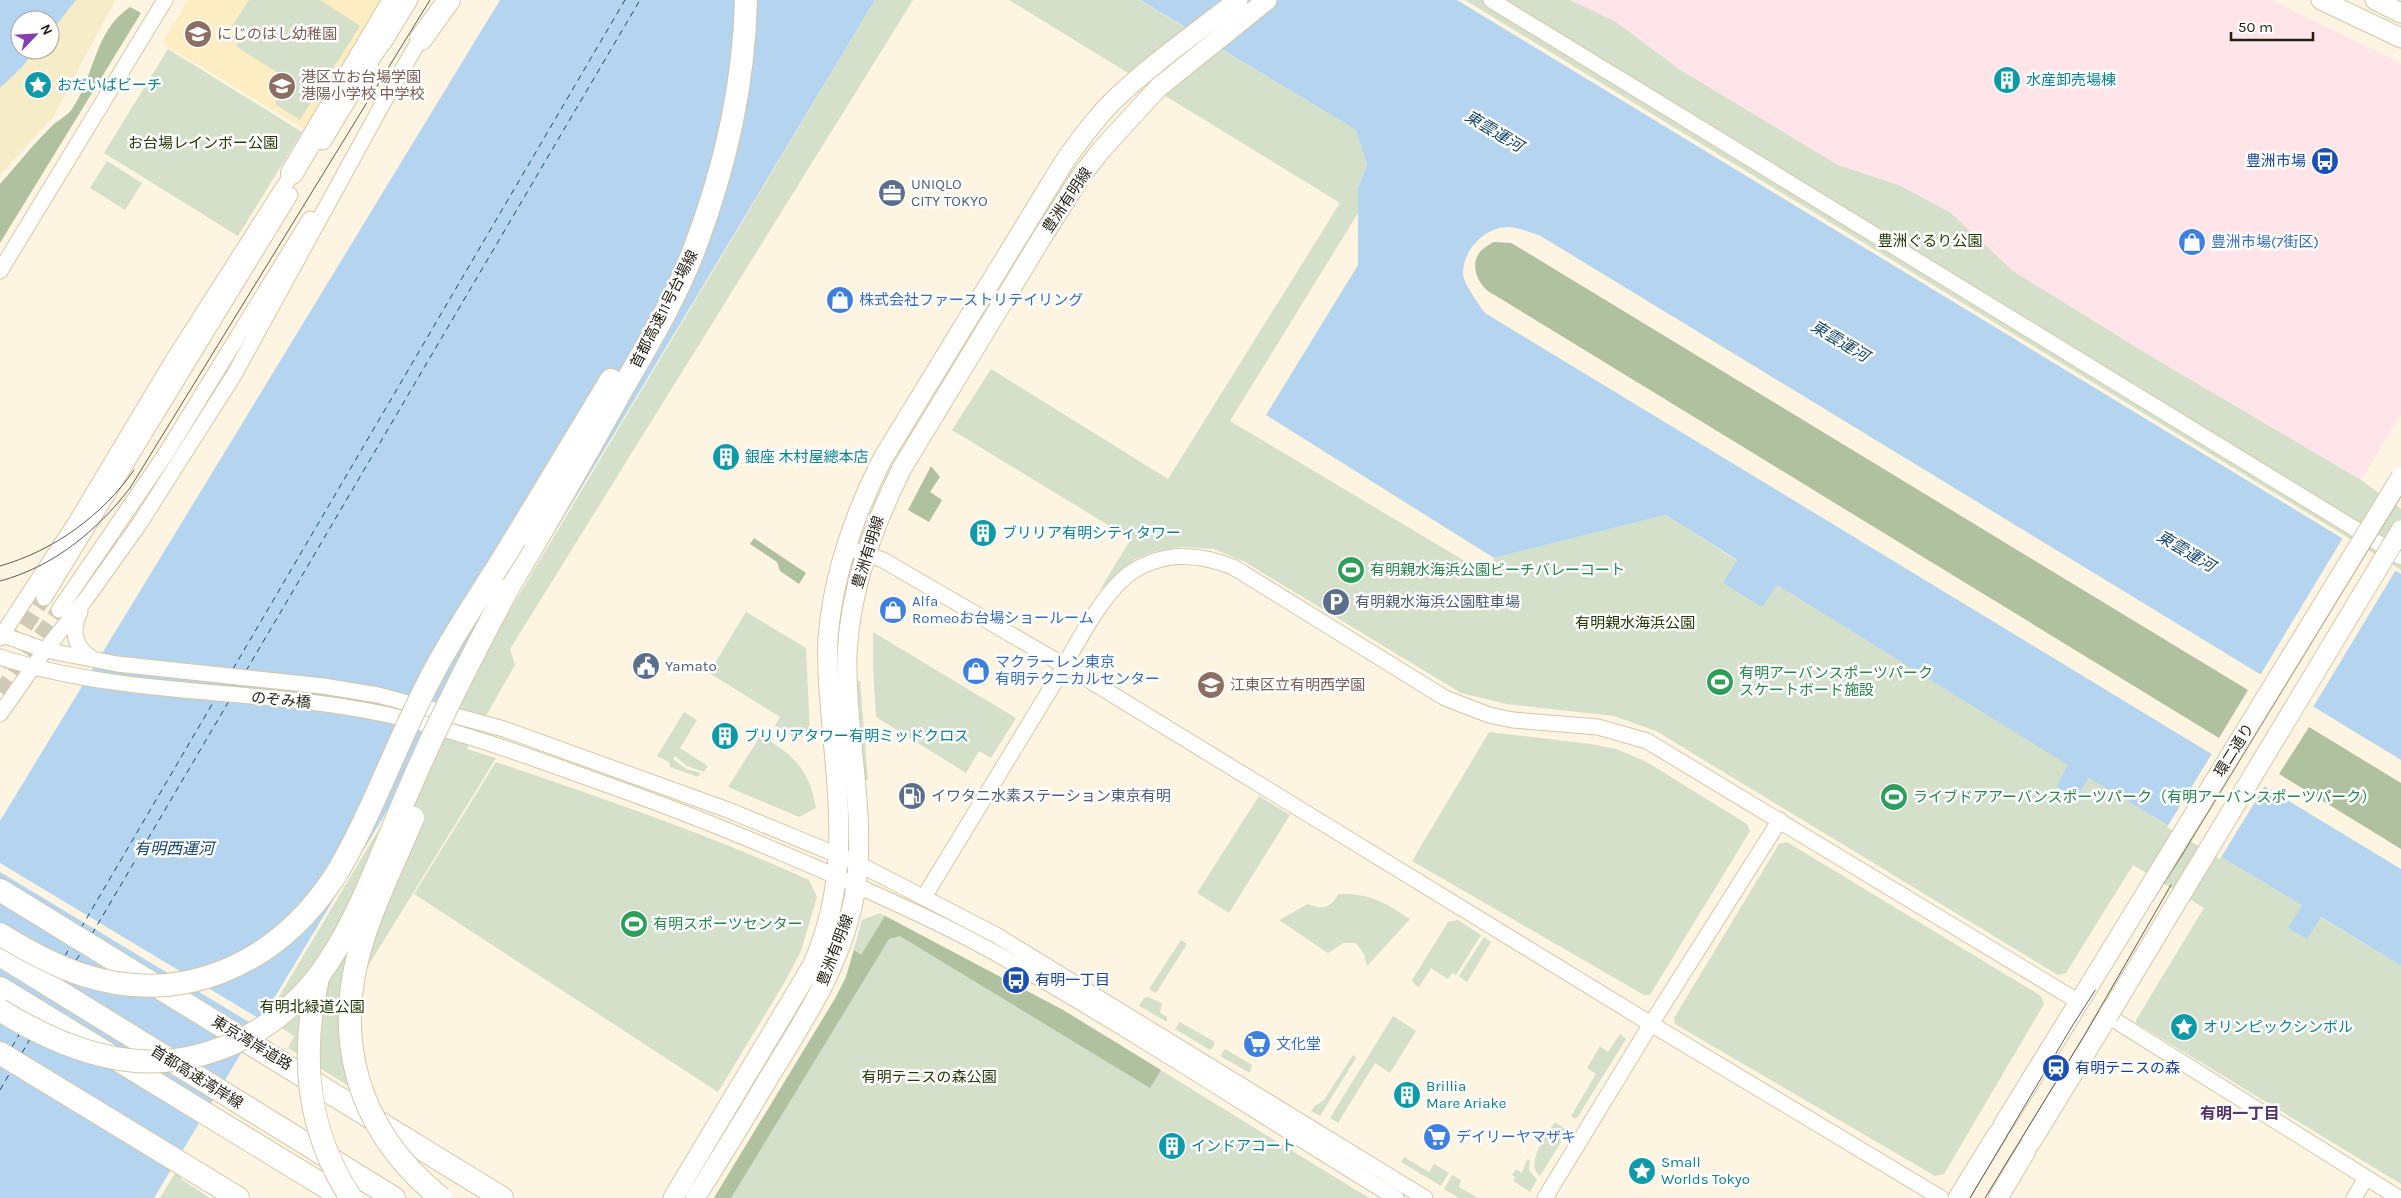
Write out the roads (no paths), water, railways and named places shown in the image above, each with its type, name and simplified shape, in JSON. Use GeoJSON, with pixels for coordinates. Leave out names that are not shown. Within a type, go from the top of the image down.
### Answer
{"type":"FeatureCollection","features":[{"type":"Feature","properties":{"kind":"highway"},"geometry":{"type":"LineString","coordinates":[[292,173],[394,0]]}},
{"type":"Feature","properties":{"kind":"highway"},"geometry":{"type":"LineString","coordinates":[[421,39],[449,0]]}},
{"type":"Feature","properties":{"kind":"highway","name":"首都高速11号台場線"},"geometry":{"type":"LineString","coordinates":[[515,540],[645,322],[680,245],[703,182],[720,117],[729,53],[732,0]]}},
{"type":"Feature","properties":{"kind":"highway","name":"首都高速11号台場線"},"geometry":{"type":"LineString","coordinates":[[507,590],[656,330],[694,252],[716,187],[734,119],[743,50],[746,0]]}},
{"type":"Feature","properties":{"kind":"highway"},"geometry":{"type":"LineString","coordinates":[[0,934],[41,958],[84,975],[124,983],[147,985],[180,983],[217,974],[267,950],[309,911],[334,878],[356,838],[429,680],[515,540]]}},
{"type":"Feature","properties":{"kind":"highway"},"geometry":{"type":"LineString","coordinates":[[351,1198],[333,1168],[320,1135],[310,1086],[307,1048],[318,976],[328,945],[365,853],[442,685],[515,540]]}},
{"type":"Feature","properties":{"kind":"highway"},"geometry":{"type":"LineString","coordinates":[[0,1010],[48,1037],[83,1050],[120,1059],[157,1062],[191,1058],[226,1047],[257,1032],[282,1014],[308,989],[320,974],[350,924],[443,712],[507,590]]}},
{"type":"Feature","properties":{"kind":"highway"},"geometry":{"type":"LineString","coordinates":[[441,1198],[413,1174],[399,1158],[375,1122],[365,1101],[358,1080],[350,1039],[350,997],[365,933],[507,590]]}},
{"type":"Feature","properties":{"kind":"highway","name":"東京湾岸道路"},"geometry":{"type":"LineString","coordinates":[[0,890],[281,1060],[502,1198]]}},
{"type":"Feature","properties":{"kind":"highway","name":"首都高速湾岸線"},"geometry":{"type":"LineString","coordinates":[[0,956],[394,1198]]}},
{"type":"Feature","properties":{"kind":"highway","name":"首都高速湾岸線"},"geometry":{"type":"LineString","coordinates":[[0,988],[344,1198]]}},
{"type":"Feature","properties":{"kind":"highway"},"geometry":{"type":"LineString","coordinates":[[0,1053],[238,1198]]}},
{"type":"Feature","properties":{"kind":"main road","name":"豊洲有明線"},"geometry":{"type":"LineString","coordinates":[[673,1198],[812,966],[823,942],[834,900],[839,855],[836,772],[828,681],[828,639],[832,604],[845,546],[861,501],[883,458],[1064,162],[1083,135],[1111,103],[1146,72],[1238,0]]}},
{"type":"Feature","properties":{"kind":"main road","name":"豊洲有明線"},"geometry":{"type":"LineString","coordinates":[[695,1198],[800,1027],[828,977],[850,916],[856,885],[858,814],[847,655],[856,588],[881,510],[902,468],[1081,176],[1124,124],[1160,87],[1267,0]]}},
{"type":"Feature","properties":{"kind":"main road"},"geometry":{"type":"LineString","coordinates":[[2321,0],[2401,38]]}},
{"type":"Feature","properties":{"kind":"main road"},"geometry":{"type":"LineString","coordinates":[[2379,2],[2401,12]]}},
{"type":"Feature","properties":{"kind":"main road"},"geometry":{"type":"LineString","coordinates":[[1083,135],[1097,130],[1112,114],[1120,116],[1124,124]]}},
{"type":"Feature","properties":{"kind":"main road","name":"環二通り"},"geometry":{"type":"LineString","coordinates":[[1958,1198],[2401,477]]}},
{"type":"Feature","properties":{"kind":"main road","name":"環二通り"},"geometry":{"type":"LineString","coordinates":[[1998,1198],[2401,530]]}},
{"type":"Feature","properties":{"kind":"street"},"geometry":{"type":"LineString","coordinates":[[0,271],[166,0]]}},
{"type":"Feature","properties":{"kind":"street"},"geometry":{"type":"LineString","coordinates":[[1,636],[76,522],[173,360],[284,195],[410,0]]}},
{"type":"Feature","properties":{"kind":"street"},"geometry":{"type":"LineString","coordinates":[[59,610],[165,454],[316,217],[444,0]]}},
{"type":"Feature","properties":{"kind":"street"},"geometry":{"type":"LineString","coordinates":[[1491,0],[2401,557]]}},
{"type":"Feature","properties":{"kind":"street"},"geometry":{"type":"LineString","coordinates":[[2373,25],[2379,2]]}},
{"type":"Feature","properties":{"kind":"street"},"geometry":{"type":"LineString","coordinates":[[44,598],[157,414],[284,195],[292,173],[388,36]]}},
{"type":"Feature","properties":{"kind":"street"},"geometry":{"type":"LineString","coordinates":[[0,714],[45,650],[86,599],[176,468],[234,376],[316,217]]}},
{"type":"Feature","properties":{"kind":"street"},"geometry":{"type":"LineString","coordinates":[[845,546],[884,560],[1064,666],[1651,1024],[1942,1198]]}},
{"type":"Feature","properties":{"kind":"street"},"geometry":{"type":"LineString","coordinates":[[924,897],[1101,606],[1114,589],[1128,575],[1159,559],[1177,556],[1211,558],[1233,567],[1452,701],[1489,715],[1513,720],[1598,727],[1647,740],[2079,1002]]}},
{"type":"Feature","properties":{"kind":"street"},"geometry":{"type":"LineString","coordinates":[[77,653],[74,625],[86,599]]}},
{"type":"Feature","properties":{"kind":"street","name":"のぞみ橋"},"geometry":{"type":"LineString","coordinates":[[1,636],[45,650],[77,653],[94,660],[350,690],[378,695],[504,729],[728,810],[857,863],[1004,940],[1425,1198]]}},
{"type":"Feature","properties":{"kind":"street","name":"のぞみ橋"},"geometry":{"type":"LineString","coordinates":[[0,657],[32,668],[140,686],[347,708],[404,719],[496,745],[732,831],[928,918],[1013,963],[1396,1198]]}},
{"type":"Feature","properties":{"kind":"street"},"geometry":{"type":"LineString","coordinates":[[1545,1198],[1651,1024],[1780,820]]}},
{"type":"Feature","properties":{"kind":"street"},"geometry":{"type":"LineString","coordinates":[[2108,1016],[2399,1198]]}},
{"type":"Feature","properties":{"kind":"street"},"geometry":{"type":"LineString","coordinates":[[2354,1198],[2366,1178]]}},
{"type":"Feature","properties":{"kind":"water"},"geometry":{"type":"Polygon","coordinates":[[[0,0],[76,0],[60,20],[60,10],[10,10],[10,60],[28,60],[0,88],[0,0]]]}},
{"type":"Feature","properties":{"kind":"water","name":"有明西運河"},"geometry":{"type":"Polygon","coordinates":[[[500,0],[875,0],[154,1198],[0,1198],[0,821],[500,0]]]}},
{"type":"Feature","properties":{"kind":"water","name":"東雲運河"},"geometry":{"type":"Polygon","coordinates":[[[1140,0],[1457,0],[2401,574],[2401,760],[1539,235],[1512,227],[1491,231],[1471,248],[1464,264],[1463,273],[1466,283],[1485,313],[2401,869],[2401,966],[2321,917],[2307,939],[2288,928],[2302,905],[2089,778],[2076,799],[2056,787],[2068,765],[1777,585],[1762,607],[1723,583],[1737,560],[1666,515],[1494,558],[1266,415],[1358,265],[1358,188],[1367,165],[1356,130],[1140,0]]]}},
{"type":"Feature","properties":{"kind":"tunnel"},"geometry":{"type":"LineString","coordinates":[[0,665],[44,598]]}},
{"type":"Feature","properties":{"kind":"tunnel"},"geometry":{"type":"LineString","coordinates":[[0,692],[59,610]]}},
{"type":"Feature","properties":{"kind":"tram line"},"geometry":{"type":"LineString","coordinates":[[0,581],[38,567],[56,557],[88,533],[130,488],[430,0]]}},
{"type":"Feature","properties":{"kind":"tram line"},"geometry":{"type":"LineString","coordinates":[[0,566],[39,551],[75,530],[107,502],[134,470]]}},
{"type":"Feature","properties":{"kind":"tram line"},"geometry":{"type":"LineString","coordinates":[[1970,1198],[2071,1028],[2182,855],[2401,496]]}},
{"type":"Feature","properties":{"kind":"tram line"},"geometry":{"type":"LineString","coordinates":[[1985,1198],[2084,1036],[2171,885]]}},
{"type":"Feature","properties":{"kind":"place","name":"にじのはし幼稚園"},"geometry":{"type":"Point","coordinates":[198,34]}},
{"type":"Feature","properties":{"kind":"place","name":"水産卸売場棟"},"geometry":{"type":"Point","coordinates":[2007,80]}},
{"type":"Feature","properties":{"kind":"place","name":"おだいばビーチ"},"geometry":{"type":"Point","coordinates":[38,85]}},
{"type":"Feature","properties":{"kind":"place","name":"港区立お台場学園 港陽小学校 中学校"},"geometry":{"type":"Point","coordinates":[282,86]}},
{"type":"Feature","properties":{"kind":"place","name":"豊洲市場"},"geometry":{"type":"Point","coordinates":[2325,161]}},
{"type":"Feature","properties":{"kind":"place","name":"UNIQLO CITY TOKYO"},"geometry":{"type":"Point","coordinates":[892,193]}},
{"type":"Feature","properties":{"kind":"place","name":"豊洲市場(7街区)"},"geometry":{"type":"Point","coordinates":[2192,242]}},
{"type":"Feature","properties":{"kind":"place","name":"株式会社ファーストリテイリング"},"geometry":{"type":"Point","coordinates":[840,300]}},
{"type":"Feature","properties":{"kind":"place","name":"銀座 木村屋總本店"},"geometry":{"type":"Point","coordinates":[726,457]}},
{"type":"Feature","properties":{"kind":"place","name":"ブリリア有明シティタワー"},"geometry":{"type":"Point","coordinates":[983,533]}},
{"type":"Feature","properties":{"kind":"place","name":"有明親水海浜公園ビーチバレーコート"},"geometry":{"type":"Point","coordinates":[1351,570]}},
{"type":"Feature","properties":{"kind":"place","name":"有明親水海浜公園駐車場"},"geometry":{"type":"Point","coordinates":[1336,602]}},
{"type":"Feature","properties":{"kind":"place","name":"Alfa Romeoお台場ショールーム"},"geometry":{"type":"Point","coordinates":[893,610]}},
{"type":"Feature","properties":{"kind":"place","name":"Yamato"},"geometry":{"type":"Point","coordinates":[646,666]}},
{"type":"Feature","properties":{"kind":"place","name":"マクラーレン東京 有明テクニカルセンター"},"geometry":{"type":"Point","coordinates":[976,671]}},
{"type":"Feature","properties":{"kind":"place","name":"有明アーバンスポーツパーク スケートボード施設"},"geometry":{"type":"Point","coordinates":[1720,682]}},
{"type":"Feature","properties":{"kind":"place","name":"江東区立有明西学園"},"geometry":{"type":"Point","coordinates":[1211,685]}},
{"type":"Feature","properties":{"kind":"place","name":"ブリリアタワー有明ミッドクロス"},"geometry":{"type":"Point","coordinates":[725,736]}},
{"type":"Feature","properties":{"kind":"place","name":"イワタニ水素ステーション東京有明"},"geometry":{"type":"Point","coordinates":[912,796]}},
{"type":"Feature","properties":{"kind":"place","name":"ライブドアアーバンスポーツパーク（有明アーバンスポーツパーク）"},"geometry":{"type":"Point","coordinates":[1894,797]}},
{"type":"Feature","properties":{"kind":"place","name":"有明スポーツセンター"},"geometry":{"type":"Point","coordinates":[634,924]}},
{"type":"Feature","properties":{"kind":"place","name":"有明一丁目"},"geometry":{"type":"Point","coordinates":[1016,980]}},
{"type":"Feature","properties":{"kind":"place","name":"オリンピックシンボル"},"geometry":{"type":"Point","coordinates":[2184,1027]}},
{"type":"Feature","properties":{"kind":"place","name":"文化堂"},"geometry":{"type":"Point","coordinates":[1257,1044]}},
{"type":"Feature","properties":{"kind":"place","name":"有明テニスの森"},"geometry":{"type":"Point","coordinates":[2056,1068]}},
{"type":"Feature","properties":{"kind":"place","name":"Brillia Mare Ariake"},"geometry":{"type":"Point","coordinates":[1407,1095]}},
{"type":"Feature","properties":{"kind":"place","name":"デイリーヤマザキ"},"geometry":{"type":"Point","coordinates":[1437,1137]}},
{"type":"Feature","properties":{"kind":"place","name":"インドアコート"},"geometry":{"type":"Point","coordinates":[1172,1146]}},
{"type":"Feature","properties":{"kind":"place","name":"Small Worlds Tokyo"},"geometry":{"type":"Point","coordinates":[1642,1171]}},
{"type":"Feature","properties":{"kind":"district","name":"有明一丁目"},"geometry":{"type":"Point","coordinates":[2240,1113]}},
{"type":"Feature","properties":{"kind":"park label","name":"お台場レインボー公園"},"geometry":{"type":"Point","coordinates":[203,143]}},
{"type":"Feature","properties":{"kind":"park label","name":"豊洲ぐるり公園"},"geometry":{"type":"Point","coordinates":[1930,241]}},
{"type":"Feature","properties":{"kind":"park label","name":"有明親水海浜公園"},"geometry":{"type":"Point","coordinates":[1635,623]}},
{"type":"Feature","properties":{"kind":"park label","name":"有明北緑道公園"},"geometry":{"type":"Point","coordinates":[312,1007]}},
{"type":"Feature","properties":{"kind":"park label","name":"有明テニスの森公園"},"geometry":{"type":"Point","coordinates":[929,1077]}}]}
